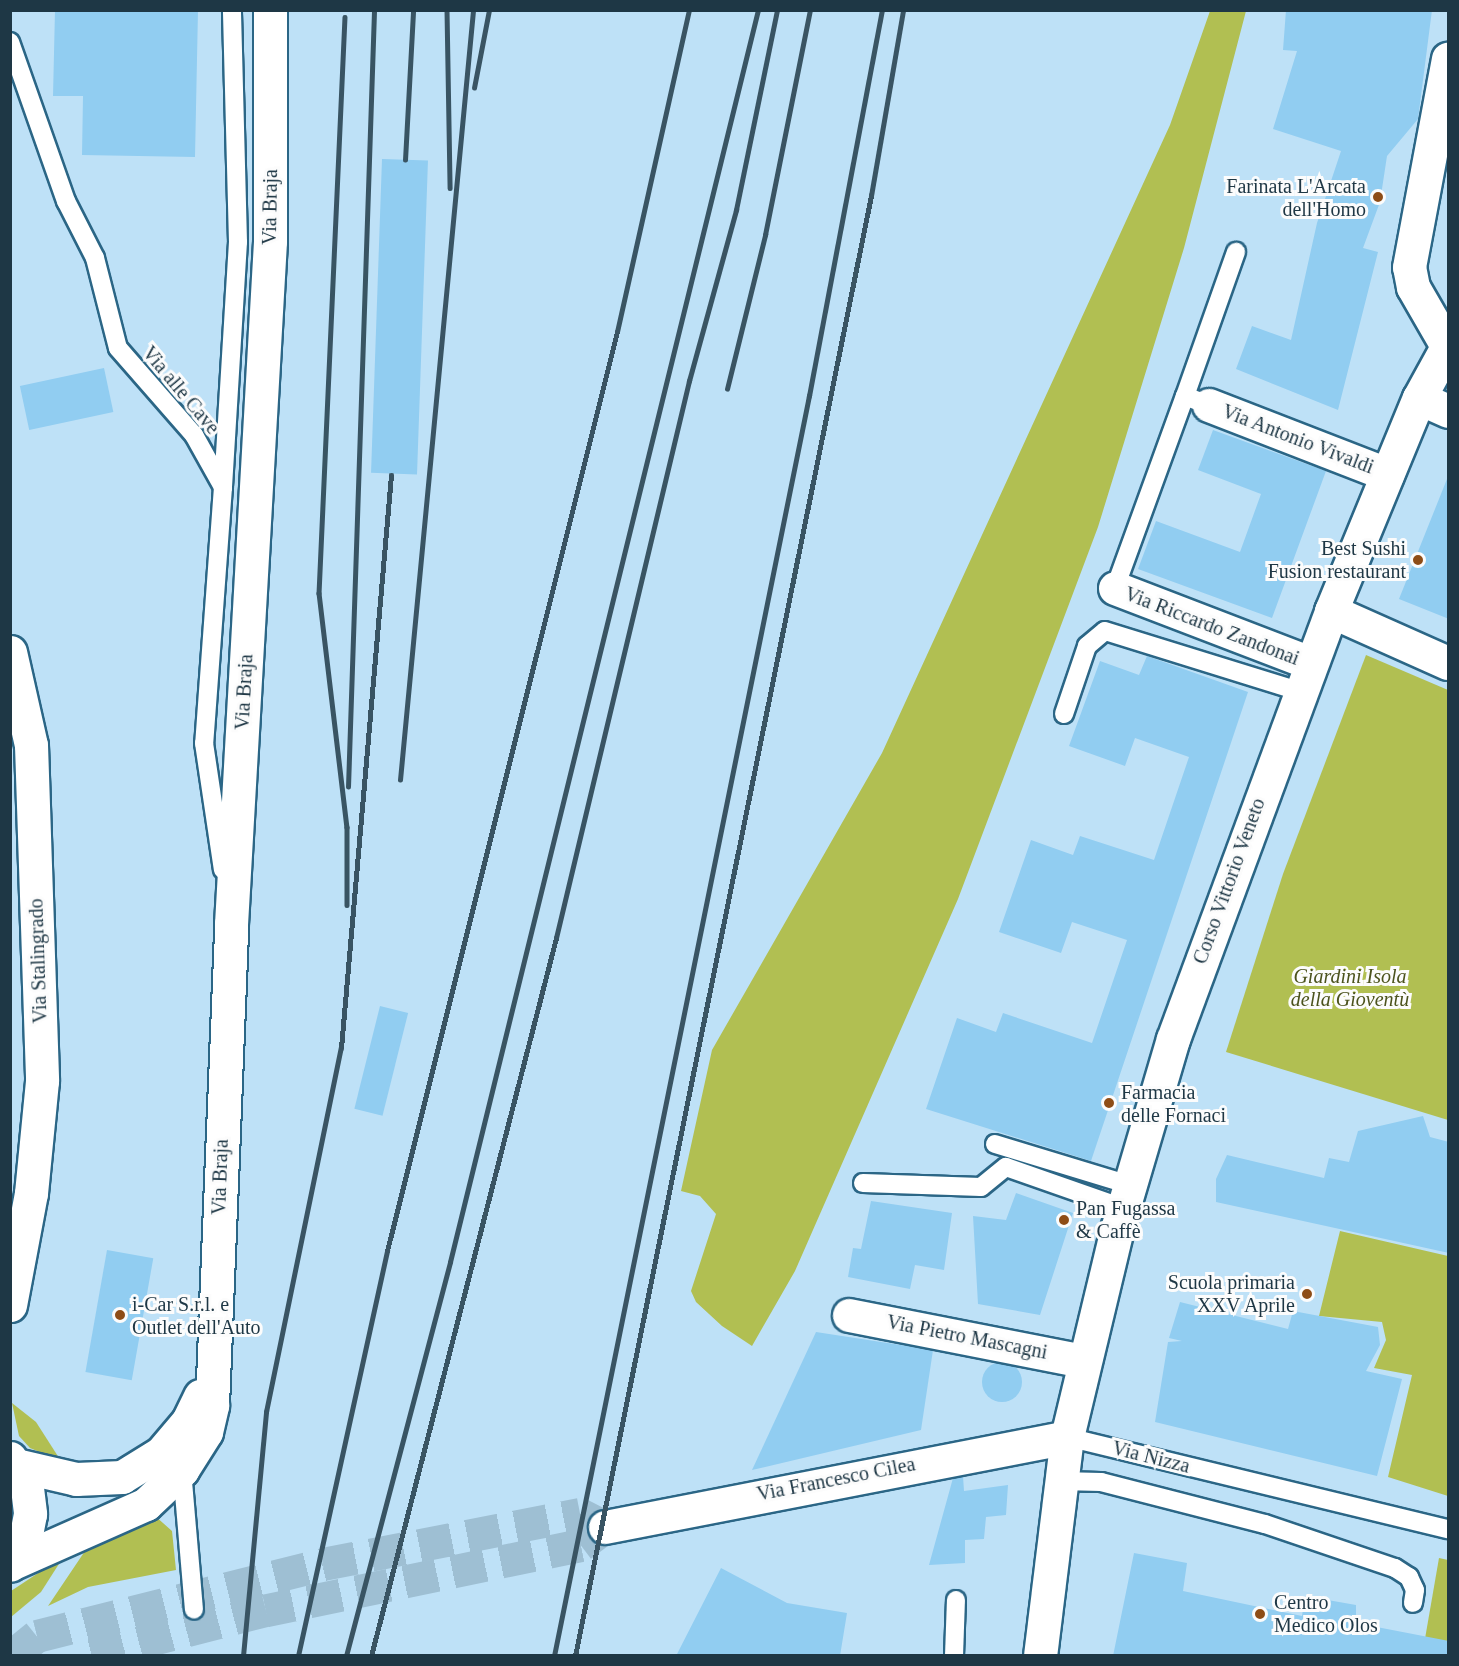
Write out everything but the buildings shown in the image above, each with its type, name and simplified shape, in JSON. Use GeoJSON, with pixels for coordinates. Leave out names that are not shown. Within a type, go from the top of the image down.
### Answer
{"type":"FeatureCollection","features":[{"type":"Feature","properties":{"kind":"main road","name":"Via Braja"},"geometry":{"type":"LineString","coordinates":[[12,1564],[146,1504],[182,1470],[206,1431],[212,1405],[231,924],[270,242],[270,10]]}},
{"type":"Feature","properties":{"kind":"main road"},"geometry":{"type":"LineString","coordinates":[[1448,345],[1413,287],[1409,267],[1449,59]]}},
{"type":"Feature","properties":{"kind":"main road","name":"Corso Vittorio Veneto"},"geometry":{"type":"LineString","coordinates":[[1067,1437],[1084,1361],[1127,1197],[1173,1039],[1304,677],[1419,398],[1448,345]]}},
{"type":"Feature","properties":{"kind":"main road"},"geometry":{"type":"LineString","coordinates":[[1419,398],[1449,411]]}},
{"type":"Feature","properties":{"kind":"main road","name":"Via Antonio Vivaldi"},"geometry":{"type":"LineString","coordinates":[[1197,401],[1387,474]]}},
{"type":"Feature","properties":{"kind":"main road","name":"Via Riccardo Zandonai"},"geometry":{"type":"LineString","coordinates":[[1115,588],[1304,677]]}},
{"type":"Feature","properties":{"kind":"main road"},"geometry":{"type":"LineString","coordinates":[[1331,611],[1449,663]]}},
{"type":"Feature","properties":{"kind":"main road","name":"Via Stalingrado"},"geometry":{"type":"LineString","coordinates":[[10,652],[31,745],[42,1081],[31,1193],[13,1277],[10,1305]]}},
{"type":"Feature","properties":{"kind":"main road","name":"Via Pietro Mascagni"},"geometry":{"type":"LineString","coordinates":[[849,1315],[1084,1361]]}},
{"type":"Feature","properties":{"kind":"main road","name":"Via Braja"},"geometry":{"type":"LineString","coordinates":[[13,1461],[76,1479],[122,1477],[161,1453],[188,1421],[212,1373]]}},
{"type":"Feature","properties":{"kind":"main road"},"geometry":{"type":"LineString","coordinates":[[1040,1656],[1067,1437]]}},
{"type":"Feature","properties":{"kind":"main road","name":"Via Francesco Cilea"},"geometry":{"type":"LineString","coordinates":[[605,1527],[1067,1437]]}},
{"type":"Feature","properties":{"kind":"main road"},"geometry":{"type":"LineString","coordinates":[[12,1564],[25,1540],[30,1514],[27,1488],[13,1461]]}},
{"type":"Feature","properties":{"kind":"lane"},"geometry":{"type":"LineString","coordinates":[[231,924],[204,742],[238,242],[232,10]]}},
{"type":"Feature","properties":{"kind":"lane","name":"Via alle Cave"},"geometry":{"type":"LineString","coordinates":[[10,42],[66,201],[94,258],[118,348],[194,435],[223,487]]}},
{"type":"Feature","properties":{"kind":"lane"},"geometry":{"type":"LineString","coordinates":[[1115,588],[1197,401],[1236,252]]}},
{"type":"Feature","properties":{"kind":"lane"},"geometry":{"type":"LineString","coordinates":[[1064,714],[1087,646],[1105,631],[1304,677]]}},
{"type":"Feature","properties":{"kind":"lane"},"geometry":{"type":"LineString","coordinates":[[995,1144],[1127,1197]]}},
{"type":"Feature","properties":{"kind":"lane"},"geometry":{"type":"LineString","coordinates":[[863,1183],[981,1187],[1006,1167],[1127,1197]]}},
{"type":"Feature","properties":{"kind":"lane","name":"Via Nizza"},"geometry":{"type":"LineString","coordinates":[[1067,1437],[1449,1528]]}},
{"type":"Feature","properties":{"kind":"lane"},"geometry":{"type":"LineString","coordinates":[[182,1470],[194,1610]]}},
{"type":"Feature","properties":{"kind":"lane"},"geometry":{"type":"LineString","coordinates":[[1060,1480],[1101,1482],[1243,1518],[1395,1568],[1409,1577],[1415,1590],[1413,1603]]}},
{"type":"Feature","properties":{"kind":"lane"},"geometry":{"type":"LineString","coordinates":[[954,1656],[956,1600]]}},
{"type":"Feature","properties":{"kind":"green space"},"geometry":{"type":"Polygon","coordinates":[[[1210,11],[1246,11],[1184,248],[1098,527],[958,899],[795,1271],[752,1346],[722,1326],[696,1302],[691,1291],[716,1214],[700,1196],[681,1191],[712,1050],[882,753],[1170,125],[1210,11]]]}},
{"type":"Feature","properties":{"kind":"green space","name":"Giardini Isola della Gioventù"},"geometry":{"type":"Polygon","coordinates":[[[1366,655],[1448,690],[1448,1120],[1226,1052],[1283,874],[1366,655]]]}},
{"type":"Feature","properties":{"kind":"green space"},"geometry":{"type":"Polygon","coordinates":[[[1340,1231],[1448,1256],[1448,1496],[1388,1477],[1412,1375],[1374,1368],[1386,1340],[1382,1322],[1319,1316],[1340,1231]]]}},
{"type":"Feature","properties":{"kind":"green space"},"geometry":{"type":"Polygon","coordinates":[[[12,1403],[36,1422],[61,1461],[30,1448],[19,1436],[12,1403]]]}},
{"type":"Feature","properties":{"kind":"green space"},"geometry":{"type":"Polygon","coordinates":[[[154,1515],[172,1531],[176,1570],[88,1587],[48,1606],[85,1551],[154,1515]]]}},
{"type":"Feature","properties":{"kind":"green space"},"geometry":{"type":"Polygon","coordinates":[[[64,1556],[41,1592],[11,1617],[11,1591],[64,1556]]]}},
{"type":"Feature","properties":{"kind":"green space"},"geometry":{"type":"Polygon","coordinates":[[[1439,1558],[1448,1560],[1448,1655],[1422,1656],[1439,1558]]]}},
{"type":"Feature","properties":{"kind":"tunnel"},"geometry":{"type":"LineString","coordinates":[[12,1656],[37,1636],[323,1564],[580,1514],[605,1527],[581,1545],[266,1610],[87,1656]]}},
{"type":"Feature","properties":{"kind":"railway"},"geometry":{"type":"LineString","coordinates":[[348,787],[374,10]]}},
{"type":"Feature","properties":{"kind":"railway"},"geometry":{"type":"LineString","coordinates":[[405,160],[413,10]]}},
{"type":"Feature","properties":{"kind":"railway"},"geometry":{"type":"LineString","coordinates":[[447,10],[450,188]]}},
{"type":"Feature","properties":{"kind":"railway"},"geometry":{"type":"LineString","coordinates":[[400,780],[473,10]]}},
{"type":"Feature","properties":{"kind":"railway"},"geometry":{"type":"LineString","coordinates":[[474,88],[489,10]]}},
{"type":"Feature","properties":{"kind":"railway"},"geometry":{"type":"LineString","coordinates":[[298,1656],[387,1251],[617,332],[689,10]]}},
{"type":"Feature","properties":{"kind":"railway"},"geometry":{"type":"LineString","coordinates":[[346,1656],[450,1262],[758,10]]}},
{"type":"Feature","properties":{"kind":"railway"},"geometry":{"type":"LineString","coordinates":[[371,1656],[556,938],[689,381],[736,210],[777,10]]}},
{"type":"Feature","properties":{"kind":"railway"},"geometry":{"type":"LineString","coordinates":[[727,389],[765,235],[810,10]]}},
{"type":"Feature","properties":{"kind":"railway"},"geometry":{"type":"LineString","coordinates":[[554,1656],[809,396],[882,10]]}},
{"type":"Feature","properties":{"kind":"railway"},"geometry":{"type":"LineString","coordinates":[[575,1656],[871,196],[903,10]]}},
{"type":"Feature","properties":{"kind":"railway"},"geometry":{"type":"LineString","coordinates":[[345,17],[319,593],[347,827],[347,905]]}},
{"type":"Feature","properties":{"kind":"railway"},"geometry":{"type":"LineString","coordinates":[[243,1656],[266,1412],[341,1048],[391,475]]}},
{"type":"Feature","properties":{"kind":"place","name":"Farinata L'Arcata dell'Homo"},"geometry":{"type":"Point","coordinates":[1378,197]}},
{"type":"Feature","properties":{"kind":"place","name":"Best Sushi Fusion restaurant"},"geometry":{"type":"Point","coordinates":[1418,560]}},
{"type":"Feature","properties":{"kind":"place","name":"Farmacia delle Fornaci"},"geometry":{"type":"Point","coordinates":[1109,1103]}},
{"type":"Feature","properties":{"kind":"place","name":"Pan Fugassa & Caffè"},"geometry":{"type":"Point","coordinates":[1064,1220]}},
{"type":"Feature","properties":{"kind":"place","name":"Scuola primaria XXV Aprile"},"geometry":{"type":"Point","coordinates":[1307,1294]}},
{"type":"Feature","properties":{"kind":"place","name":"i-Car S.r.l. e Outlet dell'Auto"},"geometry":{"type":"Point","coordinates":[120,1315]}},
{"type":"Feature","properties":{"kind":"place","name":"Centro Medico Olos"},"geometry":{"type":"Point","coordinates":[1260,1614]}}]}
